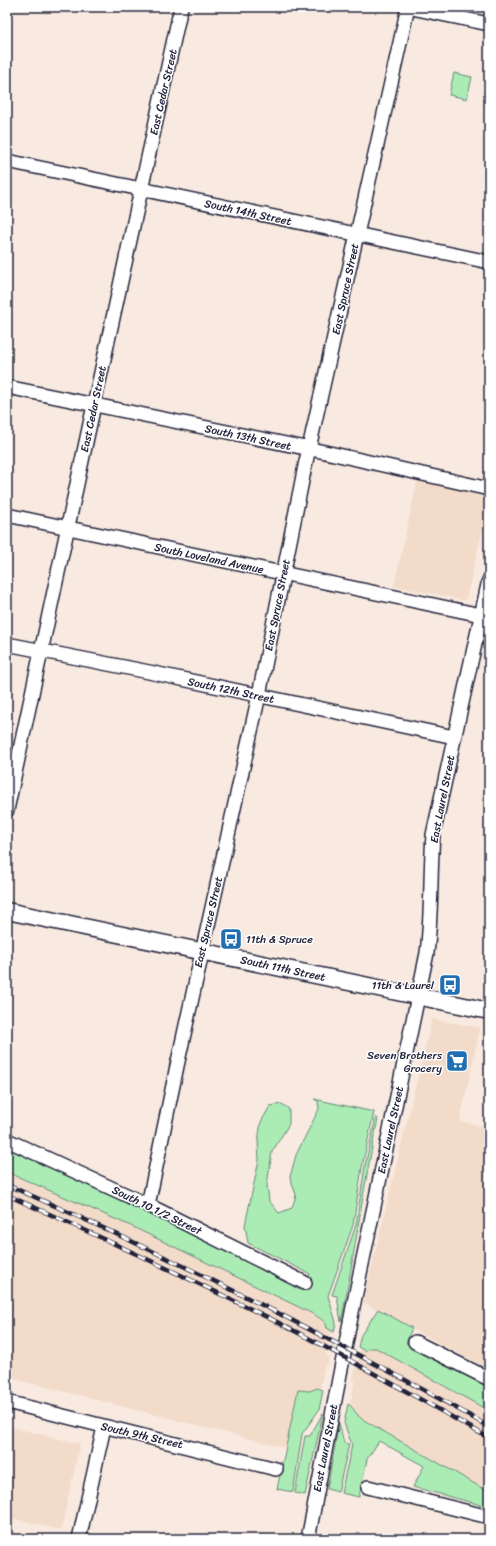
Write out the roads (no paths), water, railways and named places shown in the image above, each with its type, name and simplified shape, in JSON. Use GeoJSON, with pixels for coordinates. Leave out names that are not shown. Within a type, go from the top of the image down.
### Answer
{"type":"FeatureCollection","features":[{"type":"Feature","properties":{"kind":"street","name":"East Cedar Street"},"geometry":{"type":"LineString","coordinates":[[7,810],[181,7]]}},
{"type":"Feature","properties":{"kind":"street"},"geometry":{"type":"LineString","coordinates":[[407,7],[489,24]]}},
{"type":"Feature","properties":{"kind":"street","name":"East Spruce Street"},"geometry":{"type":"LineString","coordinates":[[148,1205],[259,695],[309,449],[407,7]]}},
{"type":"Feature","properties":{"kind":"street","name":"South 14th Street"},"geometry":{"type":"LineString","coordinates":[[7,160],[489,262]]}},
{"type":"Feature","properties":{"kind":"street","name":"South 13th Street"},"geometry":{"type":"LineString","coordinates":[[7,387],[309,449],[489,489]]}},
{"type":"Feature","properties":{"kind":"street","name":"South Loveland Avenue"},"geometry":{"type":"LineString","coordinates":[[7,515],[481,615]]}},
{"type":"Feature","properties":{"kind":"street","name":"East Laurel Street"},"geometry":{"type":"LineString","coordinates":[[308,1539],[353,1307],[427,953],[431,927],[431,858],[433,834],[489,580]]}},
{"type":"Feature","properties":{"kind":"street","name":"South 12th Street"},"geometry":{"type":"LineString","coordinates":[[7,644],[259,695],[454,737]]}},
{"type":"Feature","properties":{"kind":"street","name":"South 11th Street"},"geometry":{"type":"LineString","coordinates":[[7,911],[489,1011]]}},
{"type":"Feature","properties":{"kind":"street","name":"South 10 1/2 Street"},"geometry":{"type":"LineString","coordinates":[[7,1140],[148,1205],[305,1283]]}},
{"type":"Feature","properties":{"kind":"street"},"geometry":{"type":"LineString","coordinates":[[415,1342],[489,1379]]}},
{"type":"Feature","properties":{"kind":"street","name":"South 9th Street"},"geometry":{"type":"LineString","coordinates":[[7,1402],[276,1469]]}},
{"type":"Feature","properties":{"kind":"street"},"geometry":{"type":"LineString","coordinates":[[79,1539],[104,1427]]}},
{"type":"Feature","properties":{"kind":"street"},"geometry":{"type":"LineString","coordinates":[[368,1487],[489,1517]]}},
{"type":"Feature","properties":{"kind":"railway"},"geometry":{"type":"LineString","coordinates":[[7,1185],[109,1230],[243,1295],[383,1368],[489,1427]]}},
{"type":"Feature","properties":{"kind":"railway"},"geometry":{"type":"LineString","coordinates":[[7,1195],[145,1258],[281,1324],[489,1438]]}},
{"type":"Feature","properties":{"kind":"place","name":"11th & Spruce"},"geometry":{"type":"Point","coordinates":[231,939]}},
{"type":"Feature","properties":{"kind":"place","name":"11th & Laurel"},"geometry":{"type":"Point","coordinates":[450,985]}},
{"type":"Feature","properties":{"kind":"place","name":"Seven Brothers Grocery"},"geometry":{"type":"Point","coordinates":[457,1061]}}]}
